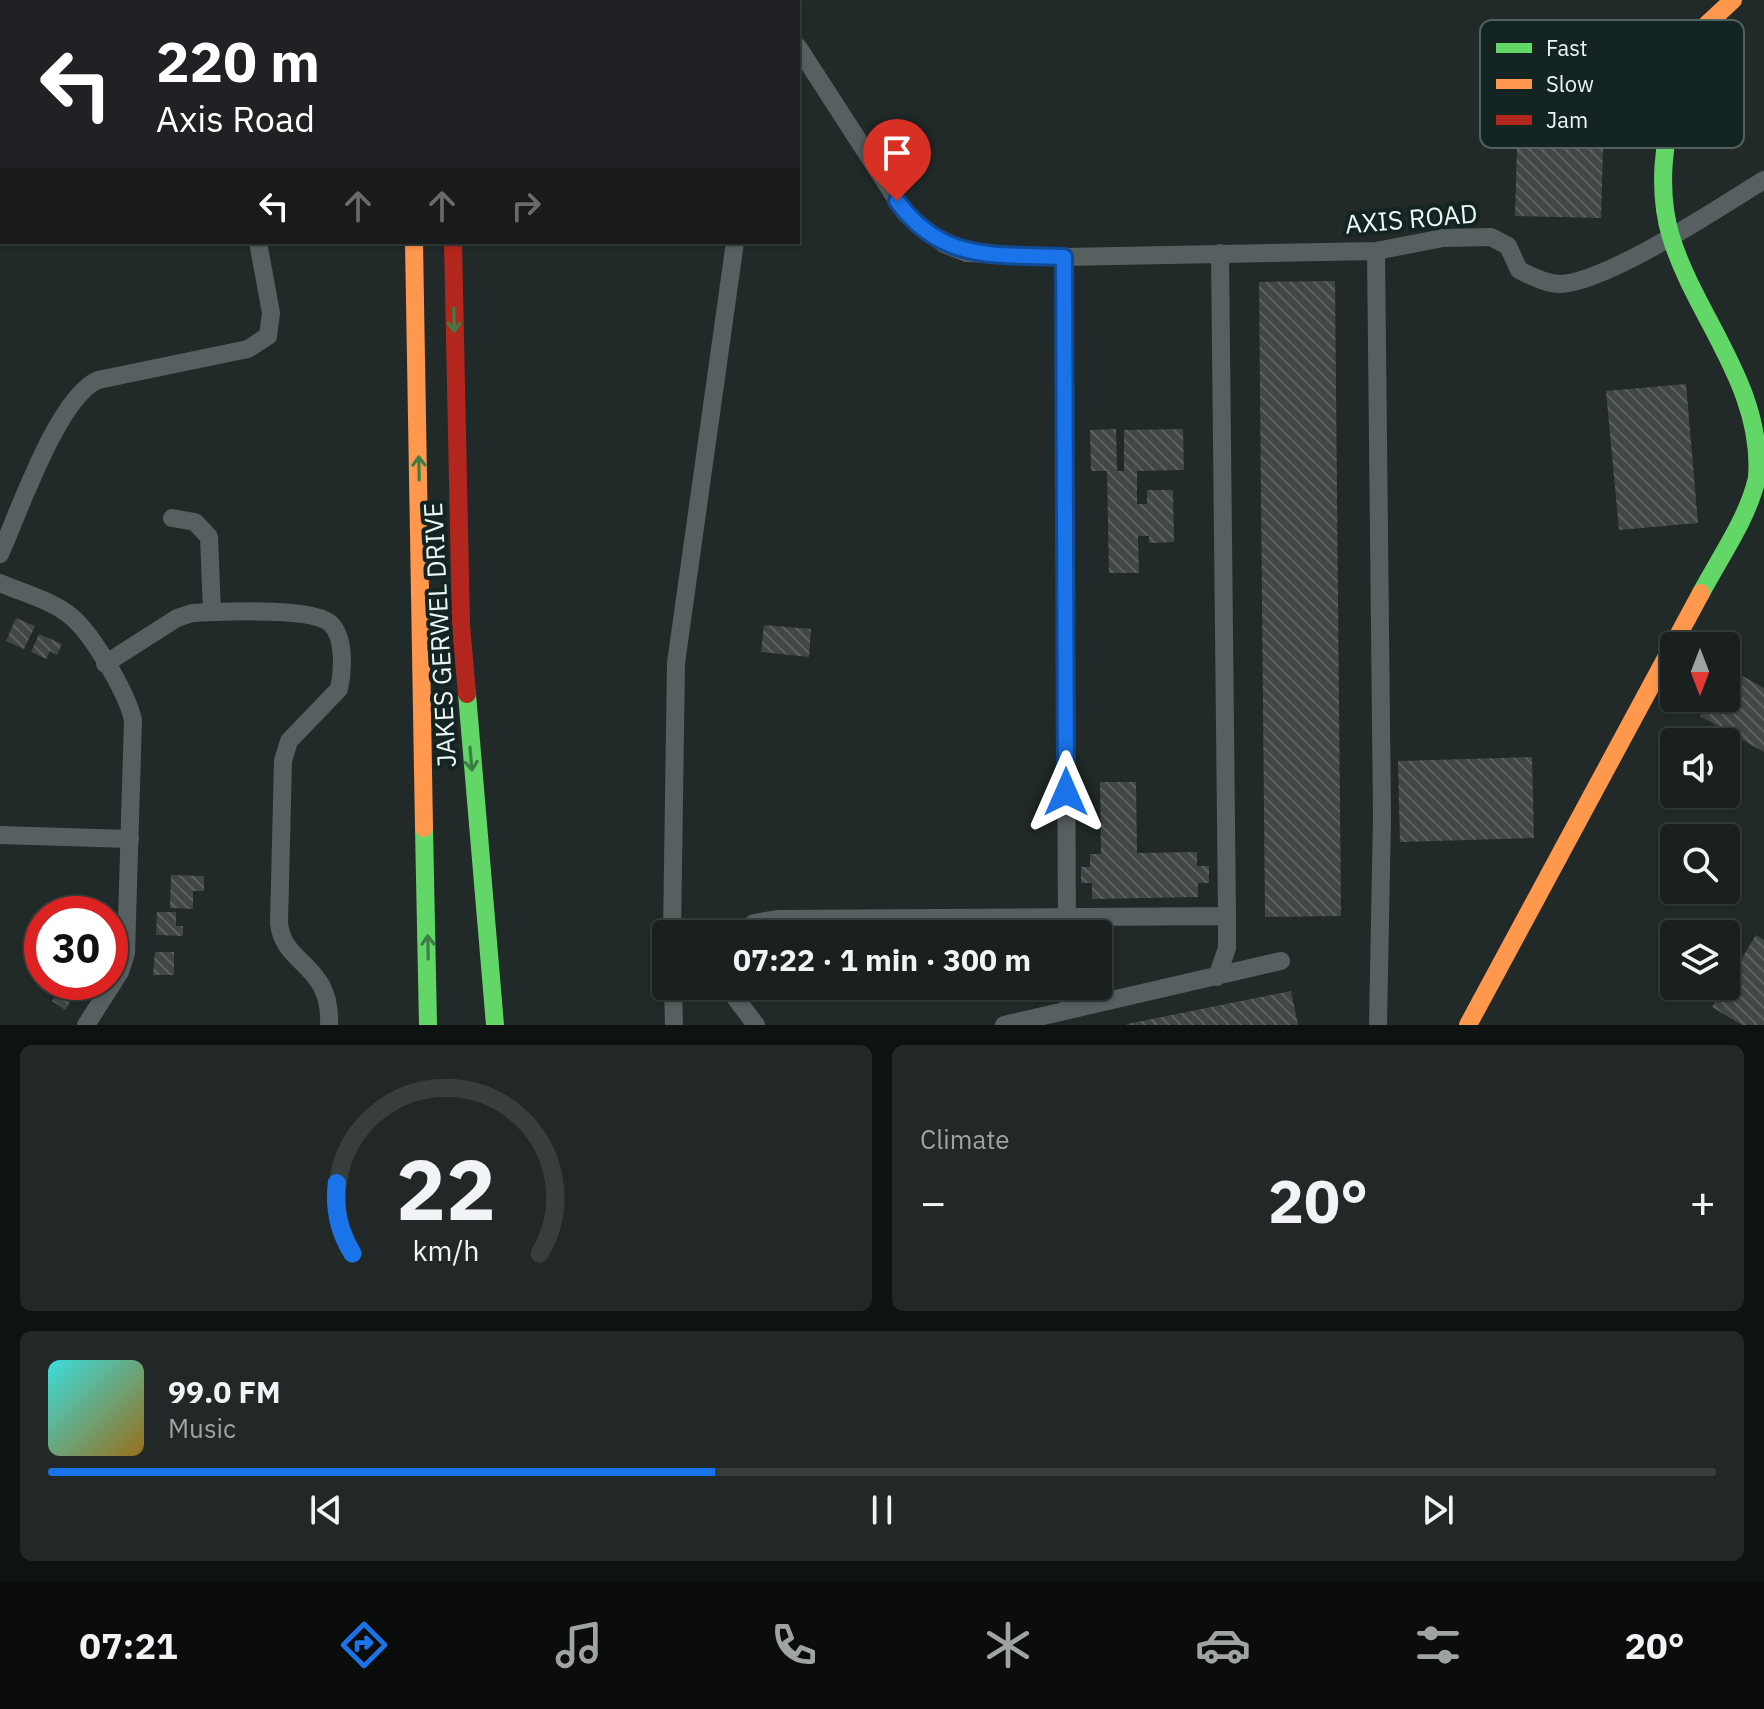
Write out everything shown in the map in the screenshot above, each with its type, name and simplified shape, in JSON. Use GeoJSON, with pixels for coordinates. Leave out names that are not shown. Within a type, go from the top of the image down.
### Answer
{"type":"FeatureCollection","features":[{"type":"Feature","properties":{"kind":"main road"},"geometry":{"type":"LineString","coordinates":[[1712,20],[1733,0]]}},
{"type":"Feature","properties":{"kind":"main road"},"geometry":{"type":"LineString","coordinates":[[1468,1025],[1737,526],[1757,478],[1759,427],[1749,388],[1694,289],[1671,236],[1664,189],[1665,148]]}},
{"type":"Feature","properties":{"kind":"main road","name":"JAKES GERWEL DRIVE"},"geometry":{"type":"LineString","coordinates":[[414,244],[428,1025]]}},
{"type":"Feature","properties":{"kind":"main road","name":"JAKES GERWEL DRIVE"},"geometry":{"type":"LineString","coordinates":[[453,244],[461,625],[495,1025]]}},
{"type":"Feature","properties":{"kind":"street","name":"AXIS ROAD"},"geometry":{"type":"LineString","coordinates":[[800,50],[897,201],[923,229],[944,244],[967,253],[1064,257],[1376,251],[1443,238],[1491,237],[1508,246],[1519,270],[1559,284],[1592,277],[1671,236],[1764,180]]}},
{"type":"Feature","properties":{"kind":"street"},"geometry":{"type":"LineString","coordinates":[[0,554],[61,418],[80,390],[98,380],[248,349],[268,336],[271,313],[258,244]]}},
{"type":"Feature","properties":{"kind":"street"},"geometry":{"type":"LineString","coordinates":[[672,920],[676,663],[735,244]]}},
{"type":"Feature","properties":{"kind":"street"},"geometry":{"type":"LineString","coordinates":[[1376,251],[1382,817],[1378,1025]]}},
{"type":"Feature","properties":{"kind":"street"},"geometry":{"type":"LineString","coordinates":[[1217,977],[1227,948],[1220,253]]}},
{"type":"Feature","properties":{"kind":"street"},"geometry":{"type":"LineString","coordinates":[[1064,257],[1067,920]]}},
{"type":"Feature","properties":{"kind":"street"},"geometry":{"type":"LineString","coordinates":[[172,518],[195,522],[209,537],[212,612]]}},
{"type":"Feature","properties":{"kind":"street"},"geometry":{"type":"LineString","coordinates":[[0,583],[73,618],[105,664],[133,720],[124,963],[93,1023]]}},
{"type":"Feature","properties":{"kind":"street"},"geometry":{"type":"LineString","coordinates":[[105,664],[177,618],[212,612],[316,616],[333,625],[341,642],[339,689],[289,741],[283,761],[280,931],[285,942],[323,985],[330,1002],[329,1025]]}},
{"type":"Feature","properties":{"kind":"street"},"geometry":{"type":"LineString","coordinates":[[0,835],[130,839]]}},
{"type":"Feature","properties":{"kind":"street"},"geometry":{"type":"LineString","coordinates":[[1112,923],[1227,916]]}},
{"type":"Feature","properties":{"kind":"street"},"geometry":{"type":"LineString","coordinates":[[771,920],[818,920]]}},
{"type":"Feature","properties":{"kind":"street"},"geometry":{"type":"LineString","coordinates":[[1004,1025],[1069,1007],[1281,961]]}},
{"type":"Feature","properties":{"kind":"street"},"geometry":{"type":"LineString","coordinates":[[673,1000],[674,1025]]}},
{"type":"Feature","properties":{"kind":"street"},"geometry":{"type":"LineString","coordinates":[[737,1000],[756,1025]]}},
{"type":"Feature","properties":{"kind":"street"},"geometry":{"type":"LineString","coordinates":[[1069,1000],[1069,1007]]}},
{"type":"Feature","properties":{"kind":"building"},"geometry":{"type":"Polygon","coordinates":[[[1517,148],[1603,148],[1601,218],[1515,216],[1517,148]]]}},
{"type":"Feature","properties":{"kind":"building"},"geometry":{"type":"Polygon","coordinates":[[[1335,281],[1341,916],[1265,917],[1259,282],[1335,281]]]}},
{"type":"Feature","properties":{"kind":"building"},"geometry":{"type":"Polygon","coordinates":[[[1686,384],[1698,523],[1619,530],[1606,391],[1686,384]]]}},
{"type":"Feature","properties":{"kind":"building"},"geometry":{"type":"Polygon","coordinates":[[[1116,429],[1117,471],[1124,471],[1124,430],[1183,429],[1184,470],[1137,471],[1137,504],[1147,504],[1147,490],[1173,490],[1174,542],[1149,543],[1149,536],[1138,536],[1139,573],[1109,573],[1107,471],[1091,471],[1090,430],[1116,429]]]}},
{"type":"Feature","properties":{"kind":"building"},"geometry":{"type":"Polygon","coordinates":[[[16,618],[35,626],[24,649],[6,641],[16,618]]]}},
{"type":"Feature","properties":{"kind":"building"},"geometry":{"type":"Polygon","coordinates":[[[764,625],[811,629],[809,657],[761,652],[764,625]]]}},
{"type":"Feature","properties":{"kind":"building"},"geometry":{"type":"Polygon","coordinates":[[[39,634],[62,644],[57,655],[50,651],[46,659],[31,652],[39,634]]]}},
{"type":"Feature","properties":{"kind":"building"},"geometry":{"type":"Polygon","coordinates":[[[1740,675],[1764,688],[1764,752],[1740,738],[1740,728],[1721,728],[1700,716],[1702,712],[1740,712],[1740,675]]]}},
{"type":"Feature","properties":{"kind":"building"},"geometry":{"type":"Polygon","coordinates":[[[1532,757],[1534,838],[1400,842],[1398,761],[1532,757]]]}},
{"type":"Feature","properties":{"kind":"building"},"geometry":{"type":"Polygon","coordinates":[[[1100,782],[1136,782],[1137,853],[1197,852],[1197,866],[1209,866],[1209,883],[1198,883],[1198,897],[1092,899],[1092,883],[1081,883],[1081,867],[1090,867],[1090,854],[1101,854],[1100,782]]]}},
{"type":"Feature","properties":{"kind":"building"},"geometry":{"type":"Polygon","coordinates":[[[171,875],[204,876],[204,891],[193,891],[193,909],[170,908],[171,875]]]}},
{"type":"Feature","properties":{"kind":"building"},"geometry":{"type":"Polygon","coordinates":[[[157,912],[176,912],[176,926],[183,926],[183,936],[156,935],[157,912]]]}},
{"type":"Feature","properties":{"kind":"building"},"geometry":{"type":"Polygon","coordinates":[[[1756,935],[1764,940],[1764,1025],[1742,1025],[1712,1007],[1716,1000],[1740,1000],[1740,961],[1756,935]]]}},
{"type":"Feature","properties":{"kind":"building"},"geometry":{"type":"Polygon","coordinates":[[[155,952],[174,952],[174,975],[153,975],[155,952]]]}},
{"type":"Feature","properties":{"kind":"building"},"geometry":{"type":"Polygon","coordinates":[[[1291,991],[1298,1025],[1127,1025],[1127,1024],[1291,991]]]}},
{"type":"Feature","properties":{"kind":"building"},"geometry":{"type":"Polygon","coordinates":[[[53,1000],[71,1000],[65,1010],[53,1000]]]}},
{"type":"Feature","properties":{"kind":"traffic: fast"},"geometry":{"type":"LineString","coordinates":[[1666,148],[1664,201],[1671,237],[1682,267],[1739,383],[1750,413],[1756,445],[1757,478],[1753,493],[1701,593]]}},
{"type":"Feature","properties":{"kind":"traffic: fast"},"geometry":{"type":"LineString","coordinates":[[467,694],[495,1025]]}},
{"type":"Feature","properties":{"kind":"traffic: fast"},"geometry":{"type":"LineString","coordinates":[[424,828],[428,1025]]}},
{"type":"Feature","properties":{"kind":"traffic: slow"},"geometry":{"type":"LineString","coordinates":[[1712,20],[1733,0]]}},
{"type":"Feature","properties":{"kind":"traffic: slow"},"geometry":{"type":"LineString","coordinates":[[414,244],[424,828]]}},
{"type":"Feature","properties":{"kind":"traffic: slow"},"geometry":{"type":"LineString","coordinates":[[1468,1025],[1701,593]]}},
{"type":"Feature","properties":{"kind":"traffic: jam"},"geometry":{"type":"LineString","coordinates":[[453,244],[461,625],[467,694]]}},
{"type":"Feature","properties":{"kind":"route"},"geometry":{"type":"LineString","coordinates":[[897,201],[923,229],[944,244],[967,253],[1064,257],[1066,792]]}}]}
